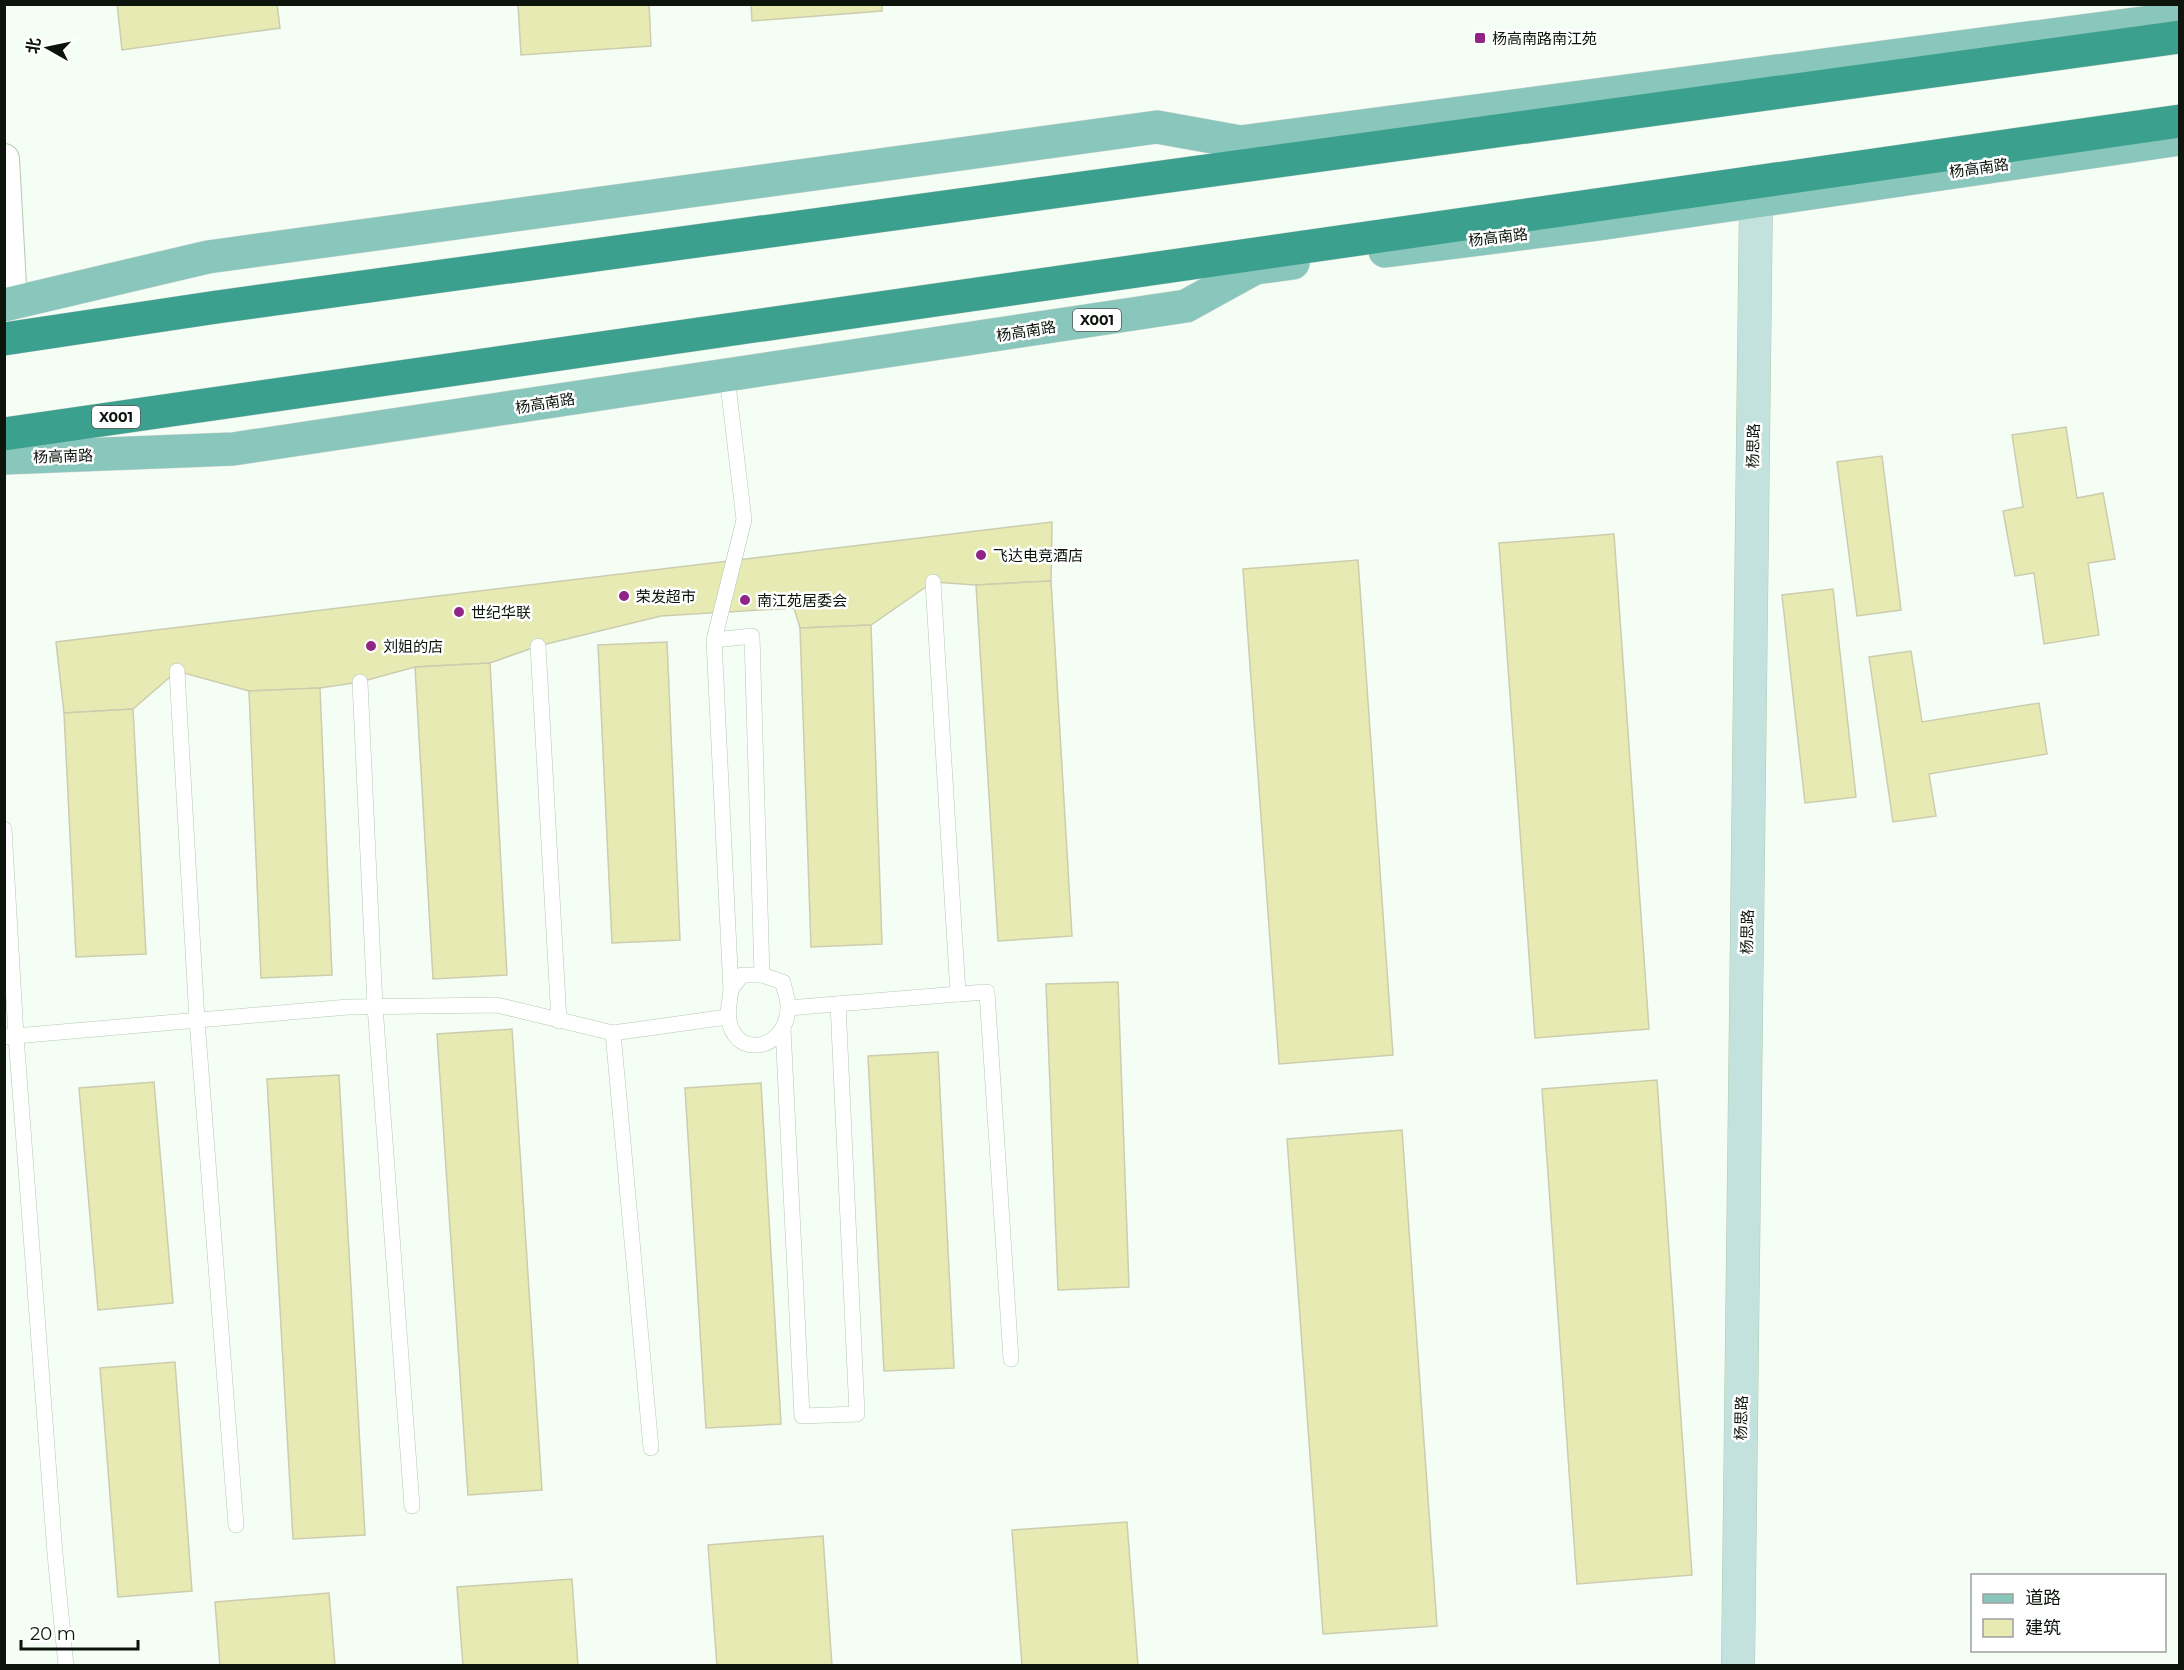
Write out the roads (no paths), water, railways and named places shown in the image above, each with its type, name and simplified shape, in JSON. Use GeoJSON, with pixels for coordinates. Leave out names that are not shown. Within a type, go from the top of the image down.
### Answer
{"type":"FeatureCollection","features":[{"type":"Feature","properties":{"kind":"highway"},"geometry":{"type":"LineString","coordinates":[[4,339],[217,307],[2180,37]]}},
{"type":"Feature","properties":{"kind":"highway","name":"杨高南路"},"geometry":{"type":"LineString","coordinates":[[4,434],[2180,121]]}},
{"type":"Feature","properties":{"kind":"main road"},"geometry":{"type":"LineString","coordinates":[[8,304],[208,257],[1157,127],[1240,142],[2180,18]]}},
{"type":"Feature","properties":{"kind":"main road","name":"杨高南路"},"geometry":{"type":"LineString","coordinates":[[4,458],[233,449],[1186,306],[1255,268],[1599,224],[1756,199],[2180,139]]}},
{"type":"Feature","properties":{"kind":"street"},"geometry":{"type":"LineString","coordinates":[[4,159],[8,304]]}},
{"type":"Feature","properties":{"kind":"street","name":"杨思路"},"geometry":{"type":"LineString","coordinates":[[1738,1665],[1756,199]]}},
{"type":"Feature","properties":{"kind":"lane"},"geometry":{"type":"LineString","coordinates":[[727,376],[744,520],[714,640],[731,991],[728,1017],[730,1029],[741,1042],[755,1046],[770,1042],[783,1028]]}},
{"type":"Feature","properties":{"kind":"lane"},"geometry":{"type":"LineString","coordinates":[[933,582],[958,994]]}},
{"type":"Feature","properties":{"kind":"lane"},"geometry":{"type":"LineString","coordinates":[[714,640],[752,636],[762,975]]}},
{"type":"Feature","properties":{"kind":"lane"},"geometry":{"type":"LineString","coordinates":[[538,646],[559,1021]]}},
{"type":"Feature","properties":{"kind":"lane"},"geometry":{"type":"LineString","coordinates":[[177,671],[197,1020],[236,1525]]}},
{"type":"Feature","properties":{"kind":"lane"},"geometry":{"type":"LineString","coordinates":[[360,682],[375,1006],[412,1506]]}},
{"type":"Feature","properties":{"kind":"lane"},"geometry":{"type":"LineString","coordinates":[[4,829],[10,1037],[66,1665]]}},
{"type":"Feature","properties":{"kind":"lane"},"geometry":{"type":"LineString","coordinates":[[731,991],[742,975],[762,975],[783,982],[788,1008],[783,1028],[802,1416],[857,1414],[838,1004]]}},
{"type":"Feature","properties":{"kind":"lane"},"geometry":{"type":"LineString","coordinates":[[788,1008],[987,992],[1011,1359]]}},
{"type":"Feature","properties":{"kind":"lane"},"geometry":{"type":"LineString","coordinates":[[10,1037],[375,1006],[496,1005],[613,1033],[728,1017]]}},
{"type":"Feature","properties":{"kind":"lane"},"geometry":{"type":"LineString","coordinates":[[613,1033],[651,1448]]}},
{"type":"Feature","properties":{"kind":"place","name":"杨高南路南江苑"},"geometry":{"type":"Point","coordinates":[1480,38]}},
{"type":"Feature","properties":{"kind":"place","name":"飞达电竞酒店"},"geometry":{"type":"Point","coordinates":[981,555]}},
{"type":"Feature","properties":{"kind":"place","name":"荣发超市"},"geometry":{"type":"Point","coordinates":[624,596]}},
{"type":"Feature","properties":{"kind":"place","name":"南江苑居委会"},"geometry":{"type":"Point","coordinates":[745,600]}},
{"type":"Feature","properties":{"kind":"place","name":"世纪华联"},"geometry":{"type":"Point","coordinates":[459,612]}},
{"type":"Feature","properties":{"kind":"place","name":"刘姐的店"},"geometry":{"type":"Point","coordinates":[371,646]}}]}
